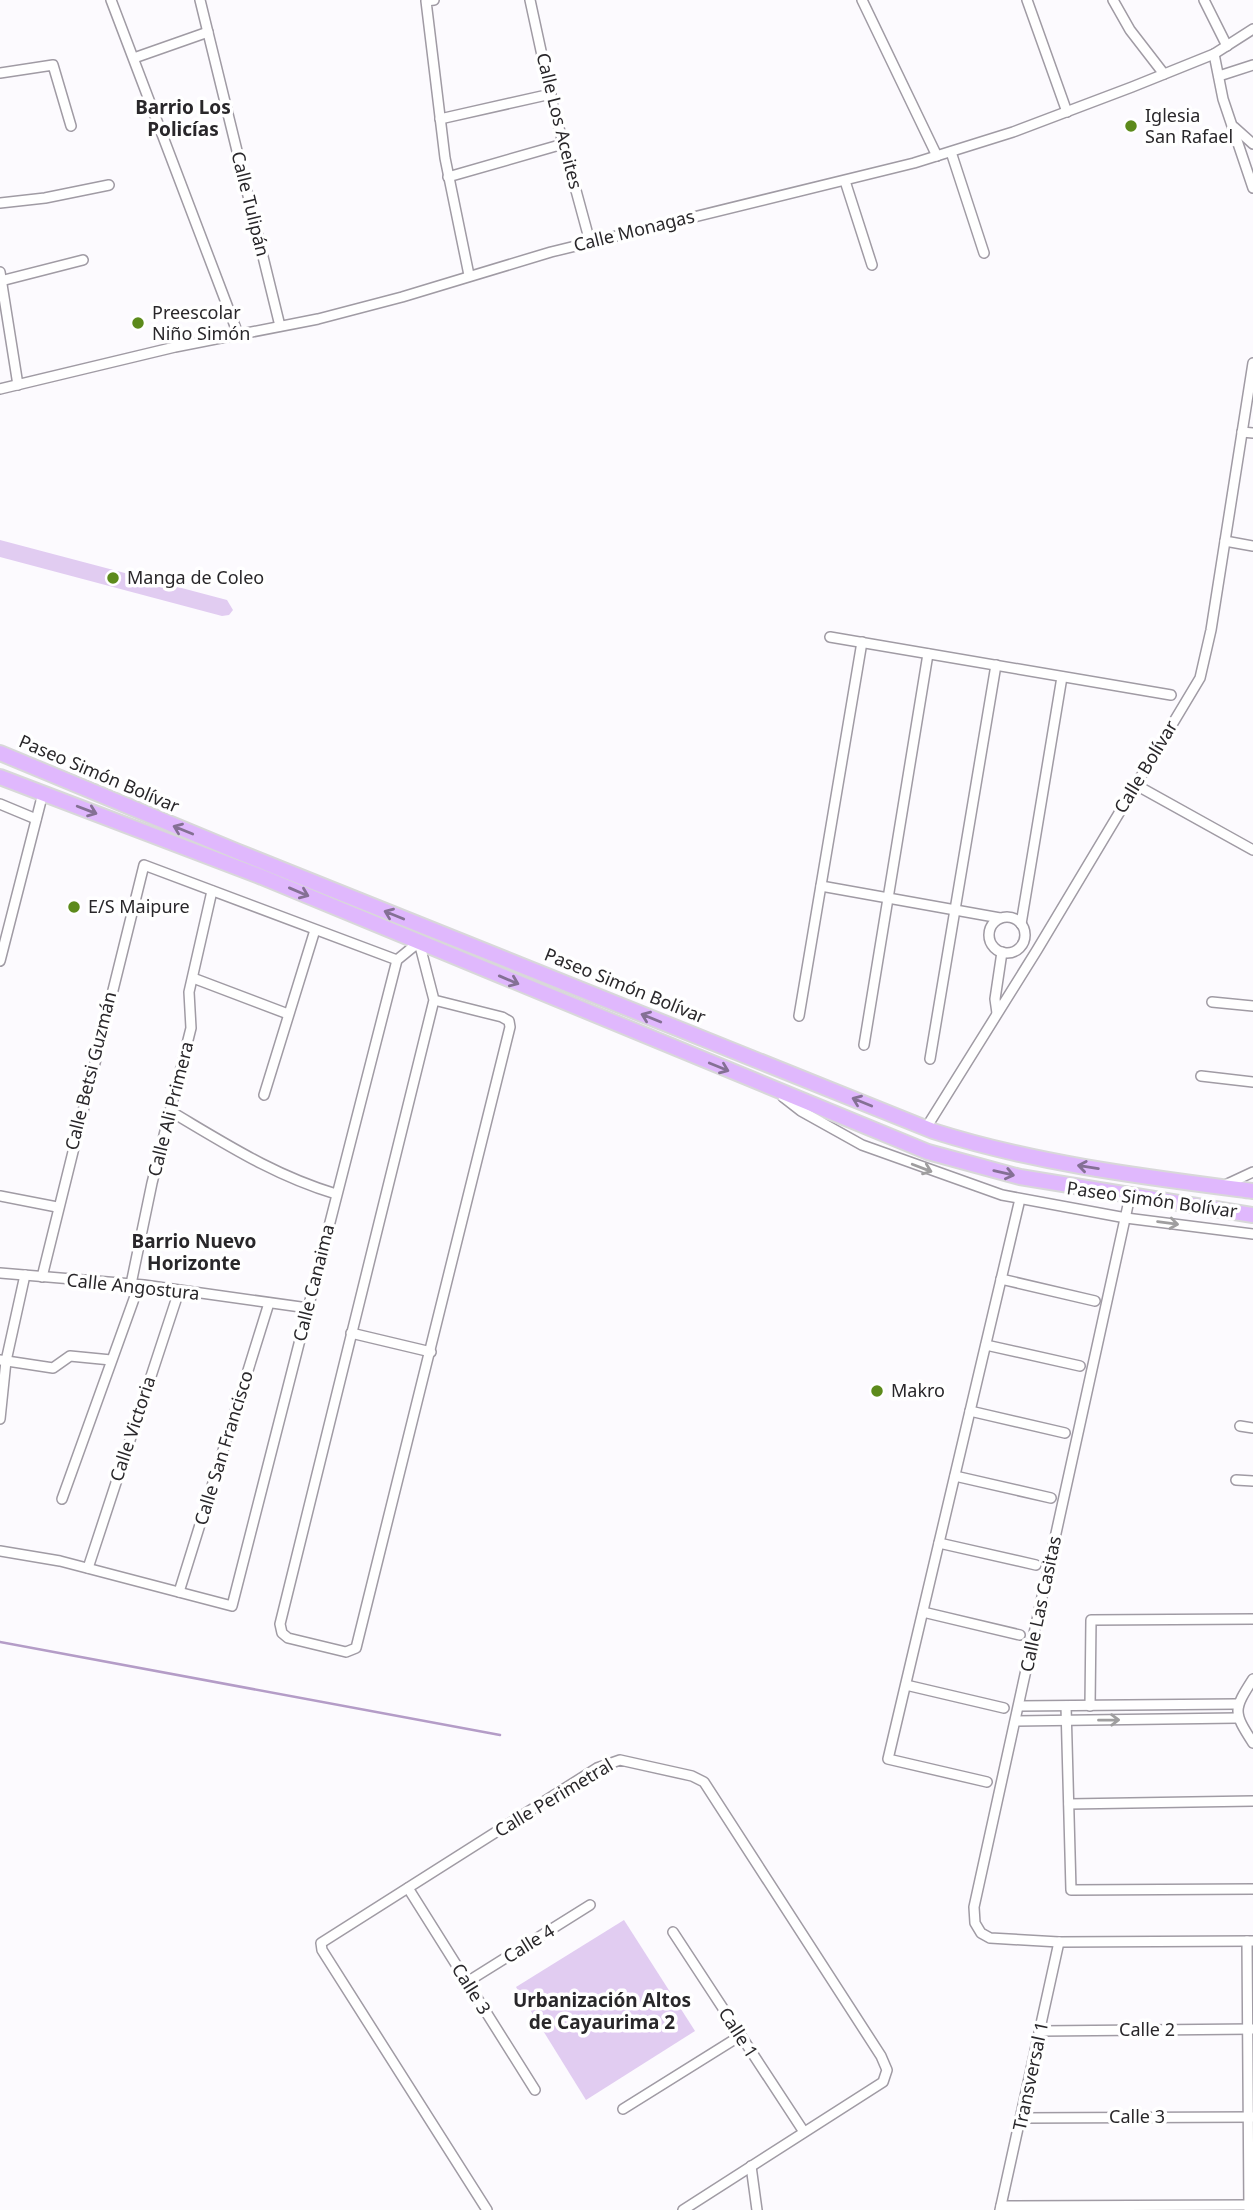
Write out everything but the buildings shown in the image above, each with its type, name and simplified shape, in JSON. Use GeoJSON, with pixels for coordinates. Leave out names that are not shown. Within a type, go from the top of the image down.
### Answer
{"type":"FeatureCollection","features":[{"type":"Feature","properties":{"kind":"main road","name":"Paseo Simón Bolívar"},"geometry":{"type":"LineString","coordinates":[[0,753],[926,1128],[990,1149],[1049,1162],[1253,1191]]}},
{"type":"Feature","properties":{"kind":"main road","name":"Paseo Simón Bolívar"},"geometry":{"type":"LineString","coordinates":[[0,777],[262,877],[915,1147],[1010,1175],[1253,1215]]}},
{"type":"Feature","properties":{"kind":"main road"},"geometry":{"type":"LineString","coordinates":[[419,942],[425,927]]}},
{"type":"Feature","properties":{"kind":"main road"},"geometry":{"type":"LineString","coordinates":[[915,1147],[926,1128]]}},
{"type":"Feature","properties":{"kind":"street"},"geometry":{"type":"LineString","coordinates":[[111,0],[238,334]]}},
{"type":"Feature","properties":{"kind":"street","name":"Calle Tulipán"},"geometry":{"type":"LineString","coordinates":[[200,0],[280,326]]}},
{"type":"Feature","properties":{"kind":"street"},"geometry":{"type":"LineString","coordinates":[[434,0],[426,1],[440,119],[448,177],[469,275]]}},
{"type":"Feature","properties":{"kind":"street","name":"Calle Los Aceites"},"geometry":{"type":"LineString","coordinates":[[530,0],[563,144],[590,242]]}},
{"type":"Feature","properties":{"kind":"street"},"geometry":{"type":"LineString","coordinates":[[862,0],[937,156]]}},
{"type":"Feature","properties":{"kind":"street"},"geometry":{"type":"LineString","coordinates":[[1027,0],[1067,112]]}},
{"type":"Feature","properties":{"kind":"street"},"geometry":{"type":"LineString","coordinates":[[1113,0],[1130,30],[1164,74]]}},
{"type":"Feature","properties":{"kind":"street"},"geometry":{"type":"LineString","coordinates":[[1204,0],[1227,46]]}},
{"type":"Feature","properties":{"kind":"street","name":"Calle Monagas"},"geometry":{"type":"LineString","coordinates":[[0,389],[402,297],[469,275],[590,242],[845,181],[951,152],[1067,112],[1214,54],[1253,29]]}},
{"type":"Feature","properties":{"kind":"street"},"geometry":{"type":"LineString","coordinates":[[134,58],[208,32]]}},
{"type":"Feature","properties":{"kind":"street"},"geometry":{"type":"LineString","coordinates":[[1214,54],[1231,125],[1253,188]]}},
{"type":"Feature","properties":{"kind":"street"},"geometry":{"type":"LineString","coordinates":[[0,73],[53,65],[71,127]]}},
{"type":"Feature","properties":{"kind":"street"},"geometry":{"type":"LineString","coordinates":[[1219,76],[1253,65]]}},
{"type":"Feature","properties":{"kind":"street"},"geometry":{"type":"LineString","coordinates":[[440,119],[551,94]]}},
{"type":"Feature","properties":{"kind":"street"},"geometry":{"type":"LineString","coordinates":[[1231,125],[1253,145]]}},
{"type":"Feature","properties":{"kind":"street"},"geometry":{"type":"LineString","coordinates":[[448,177],[563,144]]}},
{"type":"Feature","properties":{"kind":"street"},"geometry":{"type":"LineString","coordinates":[[951,152],[984,253]]}},
{"type":"Feature","properties":{"kind":"street"},"geometry":{"type":"LineString","coordinates":[[845,181],[872,265]]}},
{"type":"Feature","properties":{"kind":"street"},"geometry":{"type":"LineString","coordinates":[[0,203],[27,201],[109,185]]}},
{"type":"Feature","properties":{"kind":"street"},"geometry":{"type":"LineString","coordinates":[[18,384],[1,276],[83,260]]}},
{"type":"Feature","properties":{"kind":"street","name":"Calle Bolívar"},"geometry":{"type":"LineString","coordinates":[[926,1128],[1200,678],[1208,652],[1253,363]]}},
{"type":"Feature","properties":{"kind":"street"},"geometry":{"type":"LineString","coordinates":[[1242,432],[1253,433]]}},
{"type":"Feature","properties":{"kind":"street"},"geometry":{"type":"LineString","coordinates":[[1225,541],[1253,545]]}},
{"type":"Feature","properties":{"kind":"street"},"geometry":{"type":"LineString","coordinates":[[830,637],[1171,695]]}},
{"type":"Feature","properties":{"kind":"street"},"geometry":{"type":"LineString","coordinates":[[799,1016],[862,642]]}},
{"type":"Feature","properties":{"kind":"street"},"geometry":{"type":"LineString","coordinates":[[864,1045],[928,654]]}},
{"type":"Feature","properties":{"kind":"street"},"geometry":{"type":"LineString","coordinates":[[930,1059],[996,665]]}},
{"type":"Feature","properties":{"kind":"street"},"geometry":{"type":"LineString","coordinates":[[1021,924],[1062,677]]}},
{"type":"Feature","properties":{"kind":"street"},"geometry":{"type":"LineString","coordinates":[[1136,785],[1253,850]]}},
{"type":"Feature","properties":{"kind":"street"},"geometry":{"type":"LineString","coordinates":[[0,961],[2,943],[43,793]]}},
{"type":"Feature","properties":{"kind":"street"},"geometry":{"type":"LineString","coordinates":[[0,804],[36,818]]}},
{"type":"Feature","properties":{"kind":"street","name":"Calle Betsi Guzmán"},"geometry":{"type":"LineString","coordinates":[[42,1277],[57,1207],[144,865],[212,891]]}},
{"type":"Feature","properties":{"kind":"street"},"geometry":{"type":"LineString","coordinates":[[821,886],[1000,918],[1009,917],[1021,924],[1025,932],[1021,946],[1014,951],[1002,952],[992,946],[989,937],[992,924],[1000,918]]}},
{"type":"Feature","properties":{"kind":"street"},"geometry":{"type":"LineString","coordinates":[[212,891],[397,960],[419,942],[434,1000],[279,1624],[285,1637],[350,1652],[359,1644],[510,1027],[509,1021],[502,1017],[434,1000]]}},
{"type":"Feature","properties":{"kind":"street","name":"Calle Ali Primera"},"geometry":{"type":"LineString","coordinates":[[62,1499],[135,1285],[170,1111],[191,1028],[189,998],[212,891]]}},
{"type":"Feature","properties":{"kind":"street"},"geometry":{"type":"LineString","coordinates":[[264,1095],[315,930]]}},
{"type":"Feature","properties":{"kind":"street"},"geometry":{"type":"LineString","coordinates":[[997,1013],[995,999],[1002,952]]}},
{"type":"Feature","properties":{"kind":"street","name":"Calle Canaima"},"geometry":{"type":"LineString","coordinates":[[179,1592],[232,1606],[397,960]]}},
{"type":"Feature","properties":{"kind":"street"},"geometry":{"type":"LineString","coordinates":[[193,978],[288,1014]]}},
{"type":"Feature","properties":{"kind":"street"},"geometry":{"type":"LineString","coordinates":[[1212,1002],[1253,1006]]}},
{"type":"Feature","properties":{"kind":"street"},"geometry":{"type":"LineString","coordinates":[[1201,1076],[1253,1082]]}},
{"type":"Feature","properties":{"kind":"street","name":"Paseo Simón Bolívar"},"geometry":{"type":"LineString","coordinates":[[777,1091],[801,1111],[862,1144],[933,1172],[1020,1199],[1253,1234]]}},
{"type":"Feature","properties":{"kind":"street"},"geometry":{"type":"LineString","coordinates":[[170,1111],[257,1163],[302,1183],[336,1194]]}},
{"type":"Feature","properties":{"kind":"street"},"geometry":{"type":"LineString","coordinates":[[1220,1187],[1253,1172]]}},
{"type":"Feature","properties":{"kind":"street"},"geometry":{"type":"LineString","coordinates":[[0,1196],[57,1207]]}},
{"type":"Feature","properties":{"kind":"street","name":"Calle Las Casitas"},"geometry":{"type":"LineString","coordinates":[[1059,1942],[986,1937],[974,1918],[974,1907],[1130,1196]]}},
{"type":"Feature","properties":{"kind":"street"},"geometry":{"type":"LineString","coordinates":[[987,1782],[888,1759],[1020,1199]]}},
{"type":"Feature","properties":{"kind":"street","name":"Calle Angostura"},"geometry":{"type":"LineString","coordinates":[[0,1273],[135,1285],[308,1308]]}},
{"type":"Feature","properties":{"kind":"street"},"geometry":{"type":"LineString","coordinates":[[0,1419],[3,1360],[25,1275]]}},
{"type":"Feature","properties":{"kind":"street"},"geometry":{"type":"LineString","coordinates":[[1001,1279],[1095,1301]]}},
{"type":"Feature","properties":{"kind":"street","name":"Calle Victoria"},"geometry":{"type":"LineString","coordinates":[[88,1568],[179,1291]]}},
{"type":"Feature","properties":{"kind":"street","name":"Calle San Francisco"},"geometry":{"type":"LineString","coordinates":[[179,1592],[270,1303]]}},
{"type":"Feature","properties":{"kind":"street"},"geometry":{"type":"LineString","coordinates":[[351,1333],[431,1352]]}},
{"type":"Feature","properties":{"kind":"street"},"geometry":{"type":"LineString","coordinates":[[986,1345],[1080,1366]]}},
{"type":"Feature","properties":{"kind":"street"},"geometry":{"type":"LineString","coordinates":[[3,1360],[53,1368],[70,1356],[111,1360]]}},
{"type":"Feature","properties":{"kind":"street"},"geometry":{"type":"LineString","coordinates":[[970,1411],[1065,1433]]}},
{"type":"Feature","properties":{"kind":"street"},"geometry":{"type":"LineString","coordinates":[[1240,1426],[1253,1427]]}},
{"type":"Feature","properties":{"kind":"street"},"geometry":{"type":"LineString","coordinates":[[955,1476],[1051,1499]]}},
{"type":"Feature","properties":{"kind":"street"},"geometry":{"type":"LineString","coordinates":[[1236,1480],[1253,1481]]}},
{"type":"Feature","properties":{"kind":"street"},"geometry":{"type":"LineString","coordinates":[[939,1543],[1036,1565]]}},
{"type":"Feature","properties":{"kind":"street"},"geometry":{"type":"LineString","coordinates":[[0,1551],[88,1568],[179,1592]]}},
{"type":"Feature","properties":{"kind":"street"},"geometry":{"type":"LineString","coordinates":[[923,1612],[1020,1635]]}},
{"type":"Feature","properties":{"kind":"street"},"geometry":{"type":"LineString","coordinates":[[1090,1706],[1091,1620],[1253,1619]]}},
{"type":"Feature","properties":{"kind":"street"},"geometry":{"type":"LineString","coordinates":[[1253,1679],[1236,1704],[1237,1718],[1253,1743]]}},
{"type":"Feature","properties":{"kind":"street"},"geometry":{"type":"LineString","coordinates":[[906,1685],[1004,1708]]}},
{"type":"Feature","properties":{"kind":"street"},"geometry":{"type":"LineString","coordinates":[[1019,1706],[1236,1704]]}},
{"type":"Feature","properties":{"kind":"street"},"geometry":{"type":"LineString","coordinates":[[1066,1706],[1072,1890],[1253,1889]]}},
{"type":"Feature","properties":{"kind":"street"},"geometry":{"type":"LineString","coordinates":[[1016,1721],[1237,1718]]}},
{"type":"Feature","properties":{"kind":"street","name":"Calle Perimetral"},"geometry":{"type":"LineString","coordinates":[[487,2210],[321,1947],[324,1940],[611,1762],[625,1760],[702,1780],[886,2065],[887,2074],[883,2082],[683,2210]]}},
{"type":"Feature","properties":{"kind":"street"},"geometry":{"type":"LineString","coordinates":[[1069,1804],[1253,1801]]}},
{"type":"Feature","properties":{"kind":"street","name":"Calle 3"},"geometry":{"type":"LineString","coordinates":[[408,1888],[535,2090]]}},
{"type":"Feature","properties":{"kind":"street","name":"Calle 4"},"geometry":{"type":"LineString","coordinates":[[467,1982],[590,1905]]}},
{"type":"Feature","properties":{"kind":"street","name":"Calle 1"},"geometry":{"type":"LineString","coordinates":[[673,1933],[804,2133]]}},
{"type":"Feature","properties":{"kind":"street"},"geometry":{"type":"LineString","coordinates":[[1001,2208],[1249,2207],[1250,1941],[1059,1942]]}},
{"type":"Feature","properties":{"kind":"street","name":"Transversal 1"},"geometry":{"type":"LineString","coordinates":[[1001,2208],[1059,1942]]}},
{"type":"Feature","properties":{"kind":"street","name":"Calle 2"},"geometry":{"type":"LineString","coordinates":[[1041,2031],[1250,2029]]}},
{"type":"Feature","properties":{"kind":"street"},"geometry":{"type":"LineString","coordinates":[[623,2109],[740,2036]]}},
{"type":"Feature","properties":{"kind":"street","name":"Calle 3"},"geometry":{"type":"LineString","coordinates":[[1022,2118],[1251,2117]]}},
{"type":"Feature","properties":{"kind":"street"},"geometry":{"type":"LineString","coordinates":[[751,2166],[757,2210]]}},
{"type":"Feature","properties":{"kind":"shaded area","name":"Manga de Coleo"},"geometry":{"type":"Polygon","coordinates":[[[0,540],[227,600],[233,610],[229,615],[222,616],[0,557],[0,540]]]}},
{"type":"Feature","properties":{"kind":"shaded area"},"geometry":{"type":"Polygon","coordinates":[[[624,1920],[695,2031],[586,2100],[516,1987],[624,1920]]]}},
{"type":"Feature","properties":{"kind":"waterway"},"geometry":{"type":"LineString","coordinates":[[0,1642],[500,1735]]}},
{"type":"Feature","properties":{"kind":"place","name":"Iglesia San Rafael"},"geometry":{"type":"Point","coordinates":[1131,126]}},
{"type":"Feature","properties":{"kind":"place","name":"Preescolar Niño Simón"},"geometry":{"type":"Point","coordinates":[138,323]}},
{"type":"Feature","properties":{"kind":"place","name":"Manga de Coleo"},"geometry":{"type":"Point","coordinates":[113,578]}},
{"type":"Feature","properties":{"kind":"place","name":"E/S Maipure"},"geometry":{"type":"Point","coordinates":[74,907]}},
{"type":"Feature","properties":{"kind":"place","name":"Makro"},"geometry":{"type":"Point","coordinates":[877,1391]}},
{"type":"Feature","properties":{"kind":"district","name":"Barrio Los Policías"},"geometry":{"type":"Point","coordinates":[183,118]}},
{"type":"Feature","properties":{"kind":"district","name":"Barrio Nuevo Horizonte"},"geometry":{"type":"Point","coordinates":[194,1252]}},
{"type":"Feature","properties":{"kind":"district","name":"Urbanización Altos de Cayaurima 2"},"geometry":{"type":"Point","coordinates":[602,2011]}}]}
